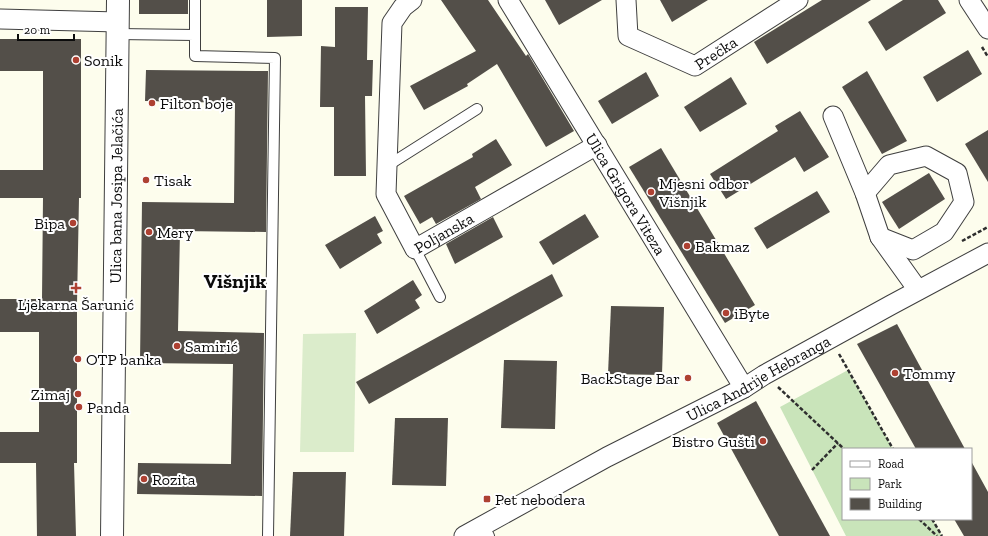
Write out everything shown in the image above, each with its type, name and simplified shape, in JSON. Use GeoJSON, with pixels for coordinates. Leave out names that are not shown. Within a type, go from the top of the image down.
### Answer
{"type":"FeatureCollection","features":[{"type":"Feature","properties":{"kind":"street","name":"Ulica bana Josipa Jelačića"},"geometry":{"type":"LineString","coordinates":[[112,536],[118,0]]}},
{"type":"Feature","properties":{"kind":"street","name":"Poljanska"},"geometry":{"type":"LineString","coordinates":[[412,0],[403,7],[392,23],[386,194],[415,249],[597,145]]}},
{"type":"Feature","properties":{"kind":"street","name":"Ulica Grigora Viteza"},"geometry":{"type":"LineString","coordinates":[[508,0],[744,388]]}},
{"type":"Feature","properties":{"kind":"street","name":"Prečka"},"geometry":{"type":"LineString","coordinates":[[626,0],[628,36],[695,66],[798,0]]}},
{"type":"Feature","properties":{"kind":"street"},"geometry":{"type":"LineString","coordinates":[[969,0],[988,29]]}},
{"type":"Feature","properties":{"kind":"street"},"geometry":{"type":"LineString","coordinates":[[0,19],[118,28]]}},
{"type":"Feature","properties":{"kind":"street"},"geometry":{"type":"LineString","coordinates":[[833,116],[865,193],[880,238],[918,290]]}},
{"type":"Feature","properties":{"kind":"street"},"geometry":{"type":"LineString","coordinates":[[865,193],[889,165],[926,156],[957,172],[964,202],[944,232],[913,250],[880,238]]}},
{"type":"Feature","properties":{"kind":"street","name":"Ulica Andrije Hebranga"},"geometry":{"type":"LineString","coordinates":[[464,536],[486,531],[607,457],[744,388],[830,338],[988,253]]}},
{"type":"Feature","properties":{"kind":"lane"},"geometry":{"type":"LineString","coordinates":[[195,0],[195,56],[275,58],[268,536]]}},
{"type":"Feature","properties":{"kind":"lane"},"geometry":{"type":"LineString","coordinates":[[118,28],[195,35]]}},
{"type":"Feature","properties":{"kind":"lane"},"geometry":{"type":"LineString","coordinates":[[387,166],[477,109]]}},
{"type":"Feature","properties":{"kind":"lane"},"geometry":{"type":"LineString","coordinates":[[415,249],[440,297]]}},
{"type":"Feature","properties":{"kind":"path"},"geometry":{"type":"LineString","coordinates":[[830,338],[892,448]]}},
{"type":"Feature","properties":{"kind":"path"},"geometry":{"type":"LineString","coordinates":[[764,375],[843,448]]}},
{"type":"Feature","properties":{"kind":"path"},"geometry":{"type":"LineString","coordinates":[[812,470],[838,443]]}},
{"type":"Feature","properties":{"kind":"path"},"geometry":{"type":"LineString","coordinates":[[920,520],[937,536]]}},
{"type":"Feature","properties":{"kind":"path"},"geometry":{"type":"LineString","coordinates":[[933,520],[942,536]]}},
{"type":"Feature","properties":{"kind":"green space"},"geometry":{"type":"Polygon","coordinates":[[[356,333],[354,452],[300,452],[303,334],[356,333]]]}},
{"type":"Feature","properties":{"kind":"green space"},"geometry":{"type":"Polygon","coordinates":[[[848,370],[892,448],[842,448],[842,520],[933,520],[942,536],[846,536],[780,407],[848,370]]]}},
{"type":"Feature","properties":{"kind":"building"},"geometry":{"type":"Polygon","coordinates":[[[139,0],[188,0],[188,14],[139,14],[139,0]]]}},
{"type":"Feature","properties":{"kind":"building"},"geometry":{"type":"Polygon","coordinates":[[[267,0],[302,0],[302,36],[267,37],[267,0]]]}},
{"type":"Feature","properties":{"kind":"building"},"geometry":{"type":"Polygon","coordinates":[[[441,0],[488,0],[526,56],[528,54],[574,131],[546,147],[497,64],[467,84],[468,86],[424,110],[410,86],[476,51],[441,0]]]}},
{"type":"Feature","properties":{"kind":"building"},"geometry":{"type":"Polygon","coordinates":[[[545,0],[602,0],[559,25],[545,0]]]}},
{"type":"Feature","properties":{"kind":"building"},"geometry":{"type":"Polygon","coordinates":[[[660,0],[708,0],[672,22],[660,0]]]}},
{"type":"Feature","properties":{"kind":"building"},"geometry":{"type":"Polygon","coordinates":[[[822,0],[871,0],[767,64],[754,42],[822,0]]]}},
{"type":"Feature","properties":{"kind":"building"},"geometry":{"type":"Polygon","coordinates":[[[903,0],[938,0],[946,13],[886,51],[868,22],[903,0]]]}},
{"type":"Feature","properties":{"kind":"building"},"geometry":{"type":"Polygon","coordinates":[[[335,7],[368,7],[367,60],[373,60],[372,96],[365,96],[366,176],[334,176],[334,107],[320,107],[321,46],[335,47],[335,7]]]}},
{"type":"Feature","properties":{"kind":"building"},"geometry":{"type":"Polygon","coordinates":[[[0,39],[81,39],[81,198],[79,198],[77,304],[77,463],[74,463],[76,536],[37,536],[36,463],[0,463],[0,432],[39,432],[39,332],[0,332],[0,299],[42,299],[43,198],[0,198],[0,170],[43,170],[43,71],[0,71],[0,39]]]}},
{"type":"Feature","properties":{"kind":"building"},"geometry":{"type":"Polygon","coordinates":[[[968,50],[982,74],[937,102],[923,77],[968,50]]]}},
{"type":"Feature","properties":{"kind":"building"},"geometry":{"type":"Polygon","coordinates":[[[146,70],[268,71],[266,232],[180,231],[178,331],[264,333],[262,496],[137,494],[138,463],[231,464],[233,364],[140,363],[142,202],[234,203],[235,103],[145,101],[146,70]]]}},
{"type":"Feature","properties":{"kind":"building"},"geometry":{"type":"Polygon","coordinates":[[[867,71],[907,141],[882,154],[842,87],[867,71]]]}},
{"type":"Feature","properties":{"kind":"building"},"geometry":{"type":"Polygon","coordinates":[[[646,72],[659,96],[612,124],[598,101],[646,72]]]}},
{"type":"Feature","properties":{"kind":"building"},"geometry":{"type":"Polygon","coordinates":[[[731,77],[747,104],[700,132],[684,107],[731,77]]]}},
{"type":"Feature","properties":{"kind":"building"},"geometry":{"type":"Polygon","coordinates":[[[800,111],[829,157],[804,172],[795,157],[726,199],[710,174],[778,131],[775,126],[800,111]]]}},
{"type":"Feature","properties":{"kind":"building"},"geometry":{"type":"Polygon","coordinates":[[[988,130],[988,182],[965,144],[988,130]]]}},
{"type":"Feature","properties":{"kind":"building"},"geometry":{"type":"Polygon","coordinates":[[[496,139],[512,165],[475,187],[481,199],[436,224],[432,217],[420,224],[404,196],[473,157],[472,154],[496,139]]]}},
{"type":"Feature","properties":{"kind":"building"},"geometry":{"type":"Polygon","coordinates":[[[661,148],[755,305],[725,323],[629,167],[661,148]]]}},
{"type":"Feature","properties":{"kind":"building"},"geometry":{"type":"Polygon","coordinates":[[[929,173],[945,199],[899,229],[882,202],[929,173]]]}},
{"type":"Feature","properties":{"kind":"building"},"geometry":{"type":"Polygon","coordinates":[[[817,191],[830,212],[767,249],[754,228],[817,191]]]}},
{"type":"Feature","properties":{"kind":"building"},"geometry":{"type":"Polygon","coordinates":[[[585,214],[599,237],[553,265],[539,242],[585,214]]]}},
{"type":"Feature","properties":{"kind":"building"},"geometry":{"type":"Polygon","coordinates":[[[375,216],[383,231],[377,234],[382,243],[340,269],[325,245],[375,216]]]}},
{"type":"Feature","properties":{"kind":"building"},"geometry":{"type":"Polygon","coordinates":[[[493,217],[503,237],[455,264],[446,244],[493,217]]]}},
{"type":"Feature","properties":{"kind":"building"},"geometry":{"type":"Polygon","coordinates":[[[552,274],[563,296],[369,404],[356,382],[552,274]]]}},
{"type":"Feature","properties":{"kind":"building"},"geometry":{"type":"Polygon","coordinates":[[[413,280],[422,295],[415,300],[420,308],[377,334],[364,311],[413,280]]]}},
{"type":"Feature","properties":{"kind":"building"},"geometry":{"type":"Polygon","coordinates":[[[611,306],[664,307],[662,375],[608,374],[611,306]]]}},
{"type":"Feature","properties":{"kind":"building"},"geometry":{"type":"Polygon","coordinates":[[[897,324],[964,448],[915,448],[857,344],[897,324]]]}},
{"type":"Feature","properties":{"kind":"building"},"geometry":{"type":"Polygon","coordinates":[[[504,360],[557,361],[555,429],[501,428],[504,360]]]}},
{"type":"Feature","properties":{"kind":"building"},"geometry":{"type":"Polygon","coordinates":[[[756,401],[830,536],[779,536],[717,423],[756,401]]]}},
{"type":"Feature","properties":{"kind":"building"},"geometry":{"type":"Polygon","coordinates":[[[395,418],[448,418],[446,486],[392,485],[395,418]]]}},
{"type":"Feature","properties":{"kind":"building"},"geometry":{"type":"Polygon","coordinates":[[[972,463],[988,492],[988,536],[964,536],[955,520],[972,520],[972,463]]]}},
{"type":"Feature","properties":{"kind":"building"},"geometry":{"type":"Polygon","coordinates":[[[293,472],[346,472],[344,536],[290,536],[293,472]]]}},
{"type":"Feature","properties":{"kind":"place","name":"Sonik"},"geometry":{"type":"Point","coordinates":[76,60]}},
{"type":"Feature","properties":{"kind":"place","name":"Filton boje"},"geometry":{"type":"Point","coordinates":[152,103]}},
{"type":"Feature","properties":{"kind":"place","name":"Tisak"},"geometry":{"type":"Point","coordinates":[146,180]}},
{"type":"Feature","properties":{"kind":"place","name":"Mjesni odbor Višnjik"},"geometry":{"type":"Point","coordinates":[651,192]}},
{"type":"Feature","properties":{"kind":"place","name":"Bipa"},"geometry":{"type":"Point","coordinates":[73,223]}},
{"type":"Feature","properties":{"kind":"place","name":"Mery"},"geometry":{"type":"Point","coordinates":[149,232]}},
{"type":"Feature","properties":{"kind":"place","name":"Bakmaz"},"geometry":{"type":"Point","coordinates":[687,246]}},
{"type":"Feature","properties":{"kind":"place","name":"Ljekarna Šarunić"},"geometry":{"type":"Point","coordinates":[76,288]}},
{"type":"Feature","properties":{"kind":"place","name":"iByte"},"geometry":{"type":"Point","coordinates":[726,313]}},
{"type":"Feature","properties":{"kind":"place","name":"Samirić"},"geometry":{"type":"Point","coordinates":[177,346]}},
{"type":"Feature","properties":{"kind":"place","name":"OTP banka"},"geometry":{"type":"Point","coordinates":[78,359]}},
{"type":"Feature","properties":{"kind":"place","name":"Tommy"},"geometry":{"type":"Point","coordinates":[895,373]}},
{"type":"Feature","properties":{"kind":"place","name":"BackStage Bar"},"geometry":{"type":"Point","coordinates":[688,378]}},
{"type":"Feature","properties":{"kind":"place","name":"Zimaj"},"geometry":{"type":"Point","coordinates":[78,394]}},
{"type":"Feature","properties":{"kind":"place","name":"Panda"},"geometry":{"type":"Point","coordinates":[79,407]}},
{"type":"Feature","properties":{"kind":"place","name":"Bistro Gušti"},"geometry":{"type":"Point","coordinates":[763,441]}},
{"type":"Feature","properties":{"kind":"place","name":"Rozita"},"geometry":{"type":"Point","coordinates":[144,479]}},
{"type":"Feature","properties":{"kind":"place","name":"Pet nebodera"},"geometry":{"type":"Point","coordinates":[487,499]}},
{"type":"Feature","properties":{"kind":"district","name":"Višnjik"},"geometry":{"type":"Point","coordinates":[235,281]}}]}
